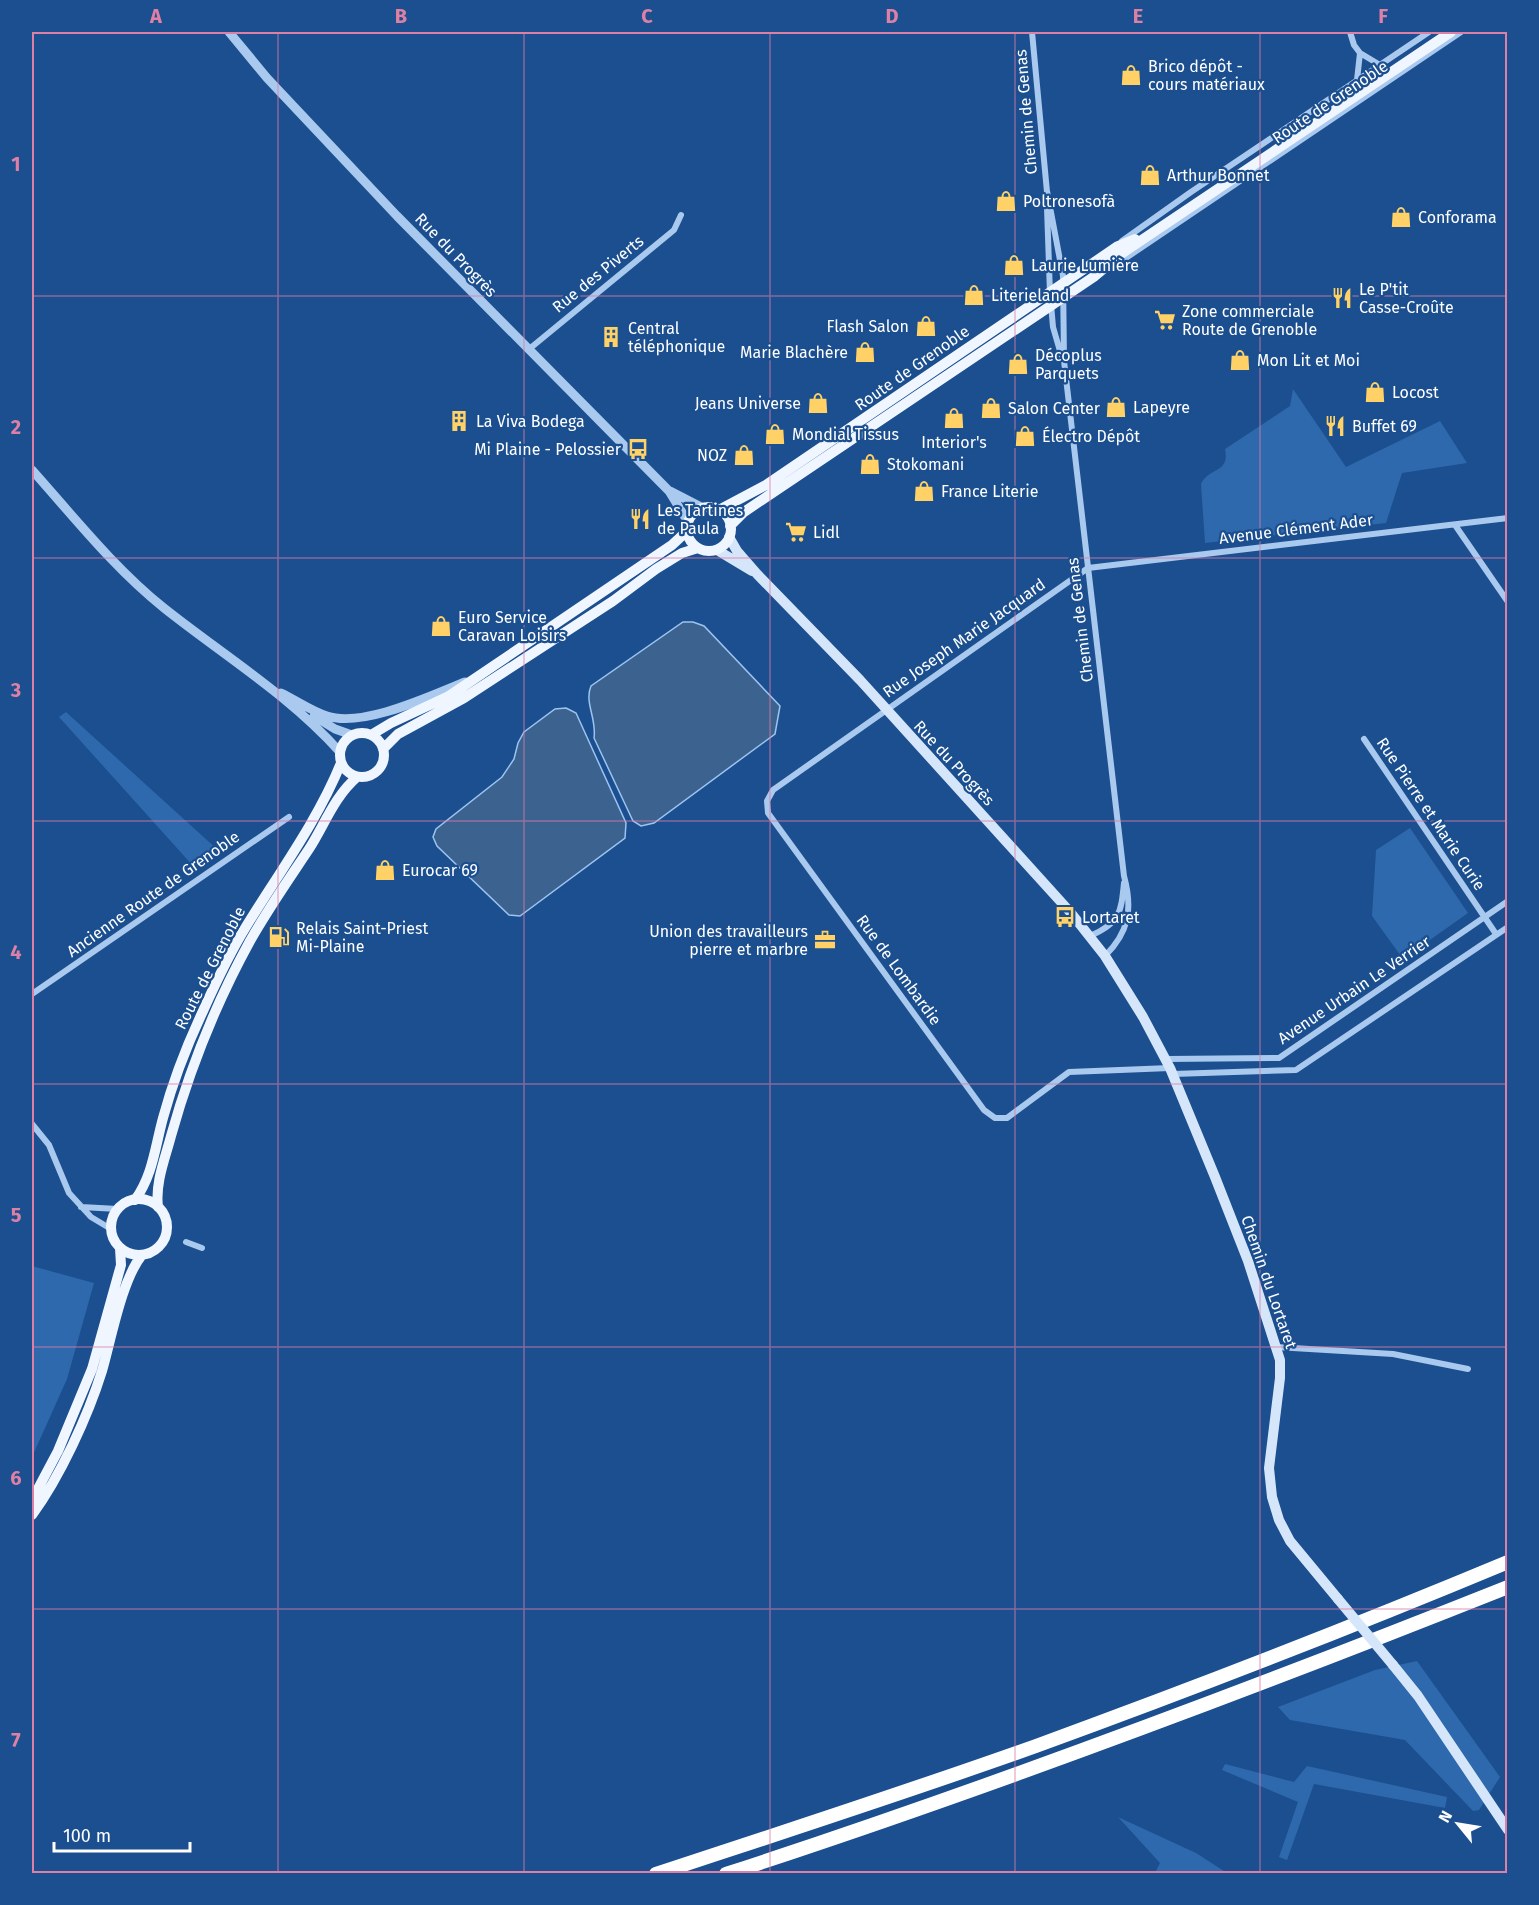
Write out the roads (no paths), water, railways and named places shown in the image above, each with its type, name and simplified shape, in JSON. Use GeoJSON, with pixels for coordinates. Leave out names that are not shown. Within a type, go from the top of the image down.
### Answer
{"type":"FeatureCollection","features":[{"type":"Feature","properties":{"kind":"highway"},"geometry":{"type":"LineString","coordinates":[[656,1874],[831,1817],[1094,1725],[1301,1647],[1508,1562]]}},
{"type":"Feature","properties":{"kind":"highway"},"geometry":{"type":"LineString","coordinates":[[726,1874],[907,1814],[1108,1742],[1297,1671],[1508,1587]]}},
{"type":"Feature","properties":{"kind":"main road","name":"Route de Grenoble"},"geometry":{"type":"LineString","coordinates":[[719,510],[737,502],[775,478],[1440,32]]}},
{"type":"Feature","properties":{"kind":"main road","name":"Route de Grenoble"},"geometry":{"type":"LineString","coordinates":[[730,531],[744,512],[1095,276],[1124,252],[1451,32]]}},
{"type":"Feature","properties":{"kind":"main road"},"geometry":{"type":"LineString","coordinates":[[371,735],[448,696],[672,545],[688,527],[692,516],[703,508],[719,510],[728,519],[730,531],[726,542],[717,550],[710,551],[692,544],[688,527]]}},
{"type":"Feature","properties":{"kind":"main road","name":"Rue du Progrès"},"geometry":{"type":"LineString","coordinates":[[730,531],[737,551],[757,574],[860,680],[1090,936],[1120,979]]}},
{"type":"Feature","properties":{"kind":"main road"},"geometry":{"type":"LineString","coordinates":[[383,749],[398,734],[464,698],[613,601],[664,564],[682,553],[698,548]]}},
{"type":"Feature","properties":{"kind":"main road","name":"Rue du Progrès"},"geometry":{"type":"LineString","coordinates":[[717,550],[757,574]]}},
{"type":"Feature","properties":{"kind":"main road"},"geometry":{"type":"LineString","coordinates":[[364,733],[371,735],[383,749],[384,756],[380,768],[369,776],[357,777],[344,769],[341,757],[344,742],[352,735],[364,733]]}},
{"type":"Feature","properties":{"kind":"main road","name":"Route de Grenoble"},"geometry":{"type":"LineString","coordinates":[[135,1200],[151,1173],[173,1086],[214,985],[246,927],[307,831],[341,757]]}},
{"type":"Feature","properties":{"kind":"main road","name":"Route de Grenoble"},"geometry":{"type":"LineString","coordinates":[[158,1207],[160,1177],[181,1101],[221,997],[251,939],[316,837],[333,805],[345,787],[357,777]]}},
{"type":"Feature","properties":{"kind":"main road","name":"Chemin du Lortaret"},"geometry":{"type":"LineString","coordinates":[[1120,979],[1170,1067],[1248,1261],[1280,1360],[1280,1378],[1269,1468],[1272,1497],[1279,1521],[1290,1541],[1418,1696],[1508,1830]]}},
{"type":"Feature","properties":{"kind":"main road"},"geometry":{"type":"LineString","coordinates":[[143,1200],[158,1207],[165,1219],[166,1232],[164,1239],[155,1250],[142,1255],[127,1253],[115,1243],[111,1229],[114,1215],[123,1204],[143,1200]]}},
{"type":"Feature","properties":{"kind":"main road"},"geometry":{"type":"LineString","coordinates":[[32,1500],[58,1451],[92,1369],[121,1265],[120,1248]]}},
{"type":"Feature","properties":{"kind":"main road"},"geometry":{"type":"LineString","coordinates":[[32,1515],[67,1456],[85,1415],[101,1374],[125,1287],[132,1269],[142,1255]]}},
{"type":"Feature","properties":{"kind":"street","name":"Rue du Progrès"},"geometry":{"type":"LineString","coordinates":[[230,32],[275,87],[528,350],[669,491],[688,527]]}},
{"type":"Feature","properties":{"kind":"street","name":"Chemin de Genas"},"geometry":{"type":"LineString","coordinates":[[1032,32],[1047,190],[1053,327],[1064,361]]}},
{"type":"Feature","properties":{"kind":"street"},"geometry":{"type":"LineString","coordinates":[[1350,32],[1360,53],[1357,80]]}},
{"type":"Feature","properties":{"kind":"street","name":"Route de Grenoble"},"geometry":{"type":"LineString","coordinates":[[1118,246],[1125,238],[1167,209],[1429,32]]}},
{"type":"Feature","properties":{"kind":"street","name":"Route de Grenoble"},"geometry":{"type":"LineString","coordinates":[[1095,276],[1128,257],[1461,32]]}},
{"type":"Feature","properties":{"kind":"street"},"geometry":{"type":"LineString","coordinates":[[1360,53],[1380,65]]}},
{"type":"Feature","properties":{"kind":"street","name":"Chemin de Genas"},"geometry":{"type":"LineString","coordinates":[[1047,190],[1063,284],[1064,361],[1124,876],[1128,892],[1127,918],[1121,937],[1106,956]]}},
{"type":"Feature","properties":{"kind":"street","name":"Rue des Piverts"},"geometry":{"type":"LineString","coordinates":[[528,350],[674,230],[681,215]]}},
{"type":"Feature","properties":{"kind":"street"},"geometry":{"type":"LineString","coordinates":[[32,470],[104,552],[134,582],[320,730],[341,757]]}},
{"type":"Feature","properties":{"kind":"street","name":"Rue du Progrès"},"geometry":{"type":"LineString","coordinates":[[669,491],[703,508]]}},
{"type":"Feature","properties":{"kind":"street","name":"Avenue Clément Ader"},"geometry":{"type":"LineString","coordinates":[[1088,568],[1508,518]]}},
{"type":"Feature","properties":{"kind":"street"},"geometry":{"type":"LineString","coordinates":[[1455,525],[1508,602]]}},
{"type":"Feature","properties":{"kind":"street","name":"Rue Joseph Marie Jacquard"},"geometry":{"type":"LineString","coordinates":[[886,710],[1088,568]]}},
{"type":"Feature","properties":{"kind":"street"},"geometry":{"type":"LineString","coordinates":[[266,685],[327,717],[342,719],[368,717],[469,680]]}},
{"type":"Feature","properties":{"kind":"street"},"geometry":{"type":"LineString","coordinates":[[266,685],[335,729],[352,735]]}},
{"type":"Feature","properties":{"kind":"street","name":"Rue de Lombardie"},"geometry":{"type":"LineString","coordinates":[[886,710],[773,790],[767,801],[768,813],[984,1110],[995,1118],[1007,1118],[1070,1072],[1170,1067]]}},
{"type":"Feature","properties":{"kind":"street","name":"Rue Pierre et Marie Curie"},"geometry":{"type":"LineString","coordinates":[[1364,739],[1496,934]]}},
{"type":"Feature","properties":{"kind":"street","name":"Ancienne Route de Grenoble"},"geometry":{"type":"LineString","coordinates":[[32,994],[289,817]]}},
{"type":"Feature","properties":{"kind":"street","name":"Chemin de Genas"},"geometry":{"type":"LineString","coordinates":[[1090,936],[1108,927],[1121,910],[1124,876]]}},
{"type":"Feature","properties":{"kind":"street","name":"Avenue Urbain Le Verrier"},"geometry":{"type":"LineString","coordinates":[[1170,1067],[1279,1058],[1508,901]]}},
{"type":"Feature","properties":{"kind":"street","name":"Avenue Urbain Le Verrier"},"geometry":{"type":"LineString","coordinates":[[1170,1067],[1296,1070],[1508,927]]}},
{"type":"Feature","properties":{"kind":"street"},"geometry":{"type":"LineString","coordinates":[[32,1124],[49,1145],[69,1193],[91,1217],[111,1229]]}},
{"type":"Feature","properties":{"kind":"street"},"geometry":{"type":"LineString","coordinates":[[81,1207],[118,1209]]}},
{"type":"Feature","properties":{"kind":"street"},"geometry":{"type":"LineString","coordinates":[[186,1242],[202,1248]]}},
{"type":"Feature","properties":{"kind":"street"},"geometry":{"type":"LineString","coordinates":[[1276,1347],[1392,1354],[1468,1369]]}},
{"type":"Feature","properties":{"kind":"place","name":"Brico dépôt - cours matériaux"},"geometry":{"type":"Point","coordinates":[1131,75]}},
{"type":"Feature","properties":{"kind":"place","name":"Arthur Bonnet"},"geometry":{"type":"Point","coordinates":[1150,175]}},
{"type":"Feature","properties":{"kind":"place","name":"Poltronesofà"},"geometry":{"type":"Point","coordinates":[1006,201]}},
{"type":"Feature","properties":{"kind":"place","name":"Conforama"},"geometry":{"type":"Point","coordinates":[1401,217]}},
{"type":"Feature","properties":{"kind":"place","name":"Laurie Lumière"},"geometry":{"type":"Point","coordinates":[1014,265]}},
{"type":"Feature","properties":{"kind":"place","name":"Literieland"},"geometry":{"type":"Point","coordinates":[974,295]}},
{"type":"Feature","properties":{"kind":"place","name":"Le P'tit Casse-Croûte"},"geometry":{"type":"Point","coordinates":[1342,298]}},
{"type":"Feature","properties":{"kind":"place","name":"Zone commerciale Route de Grenoble"},"geometry":{"type":"Point","coordinates":[1165,320]}},
{"type":"Feature","properties":{"kind":"place","name":"Flash Salon"},"geometry":{"type":"Point","coordinates":[926,326]}},
{"type":"Feature","properties":{"kind":"place","name":"Central téléphonique"},"geometry":{"type":"Point","coordinates":[611,337]}},
{"type":"Feature","properties":{"kind":"place","name":"Marie Blachère"},"geometry":{"type":"Point","coordinates":[865,352]}},
{"type":"Feature","properties":{"kind":"place","name":"Mon Lit et Moi"},"geometry":{"type":"Point","coordinates":[1240,360]}},
{"type":"Feature","properties":{"kind":"place","name":"Décoplus Parquets"},"geometry":{"type":"Point","coordinates":[1018,364]}},
{"type":"Feature","properties":{"kind":"place","name":"Locost"},"geometry":{"type":"Point","coordinates":[1375,392]}},
{"type":"Feature","properties":{"kind":"place","name":"Jeans Universe"},"geometry":{"type":"Point","coordinates":[818,403]}},
{"type":"Feature","properties":{"kind":"place","name":"Lapeyre"},"geometry":{"type":"Point","coordinates":[1116,407]}},
{"type":"Feature","properties":{"kind":"place","name":"Salon Center"},"geometry":{"type":"Point","coordinates":[991,408]}},
{"type":"Feature","properties":{"kind":"place","name":"Interior's"},"geometry":{"type":"Point","coordinates":[954,418]}},
{"type":"Feature","properties":{"kind":"place","name":"La Viva Bodega"},"geometry":{"type":"Point","coordinates":[459,421]}},
{"type":"Feature","properties":{"kind":"place","name":"Buffet 69"},"geometry":{"type":"Point","coordinates":[1335,426]}},
{"type":"Feature","properties":{"kind":"place","name":"Mondial Tissus"},"geometry":{"type":"Point","coordinates":[775,434]}},
{"type":"Feature","properties":{"kind":"place","name":"Électro Dépôt"},"geometry":{"type":"Point","coordinates":[1025,436]}},
{"type":"Feature","properties":{"kind":"place","name":"Mi Plaine - Pelossier"},"geometry":{"type":"Point","coordinates":[638,449]}},
{"type":"Feature","properties":{"kind":"place","name":"NOZ"},"geometry":{"type":"Point","coordinates":[744,455]}},
{"type":"Feature","properties":{"kind":"place","name":"Stokomani"},"geometry":{"type":"Point","coordinates":[870,464]}},
{"type":"Feature","properties":{"kind":"place","name":"France Literie"},"geometry":{"type":"Point","coordinates":[924,491]}},
{"type":"Feature","properties":{"kind":"place","name":"Les Tartines de Paula"},"geometry":{"type":"Point","coordinates":[640,519]}},
{"type":"Feature","properties":{"kind":"place","name":"Lidl"},"geometry":{"type":"Point","coordinates":[796,532]}},
{"type":"Feature","properties":{"kind":"place","name":"Euro Service Caravan Loisirs"},"geometry":{"type":"Point","coordinates":[441,626]}},
{"type":"Feature","properties":{"kind":"place","name":"Eurocar 69"},"geometry":{"type":"Point","coordinates":[385,870]}},
{"type":"Feature","properties":{"kind":"place","name":"Lortaret"},"geometry":{"type":"Point","coordinates":[1065,917]}},
{"type":"Feature","properties":{"kind":"place","name":"Relais Saint-Priest Mi-Plaine"},"geometry":{"type":"Point","coordinates":[279,937]}},
{"type":"Feature","properties":{"kind":"place","name":"Union des travailleurs pierre et marbre"},"geometry":{"type":"Point","coordinates":[825,940]}}]}
